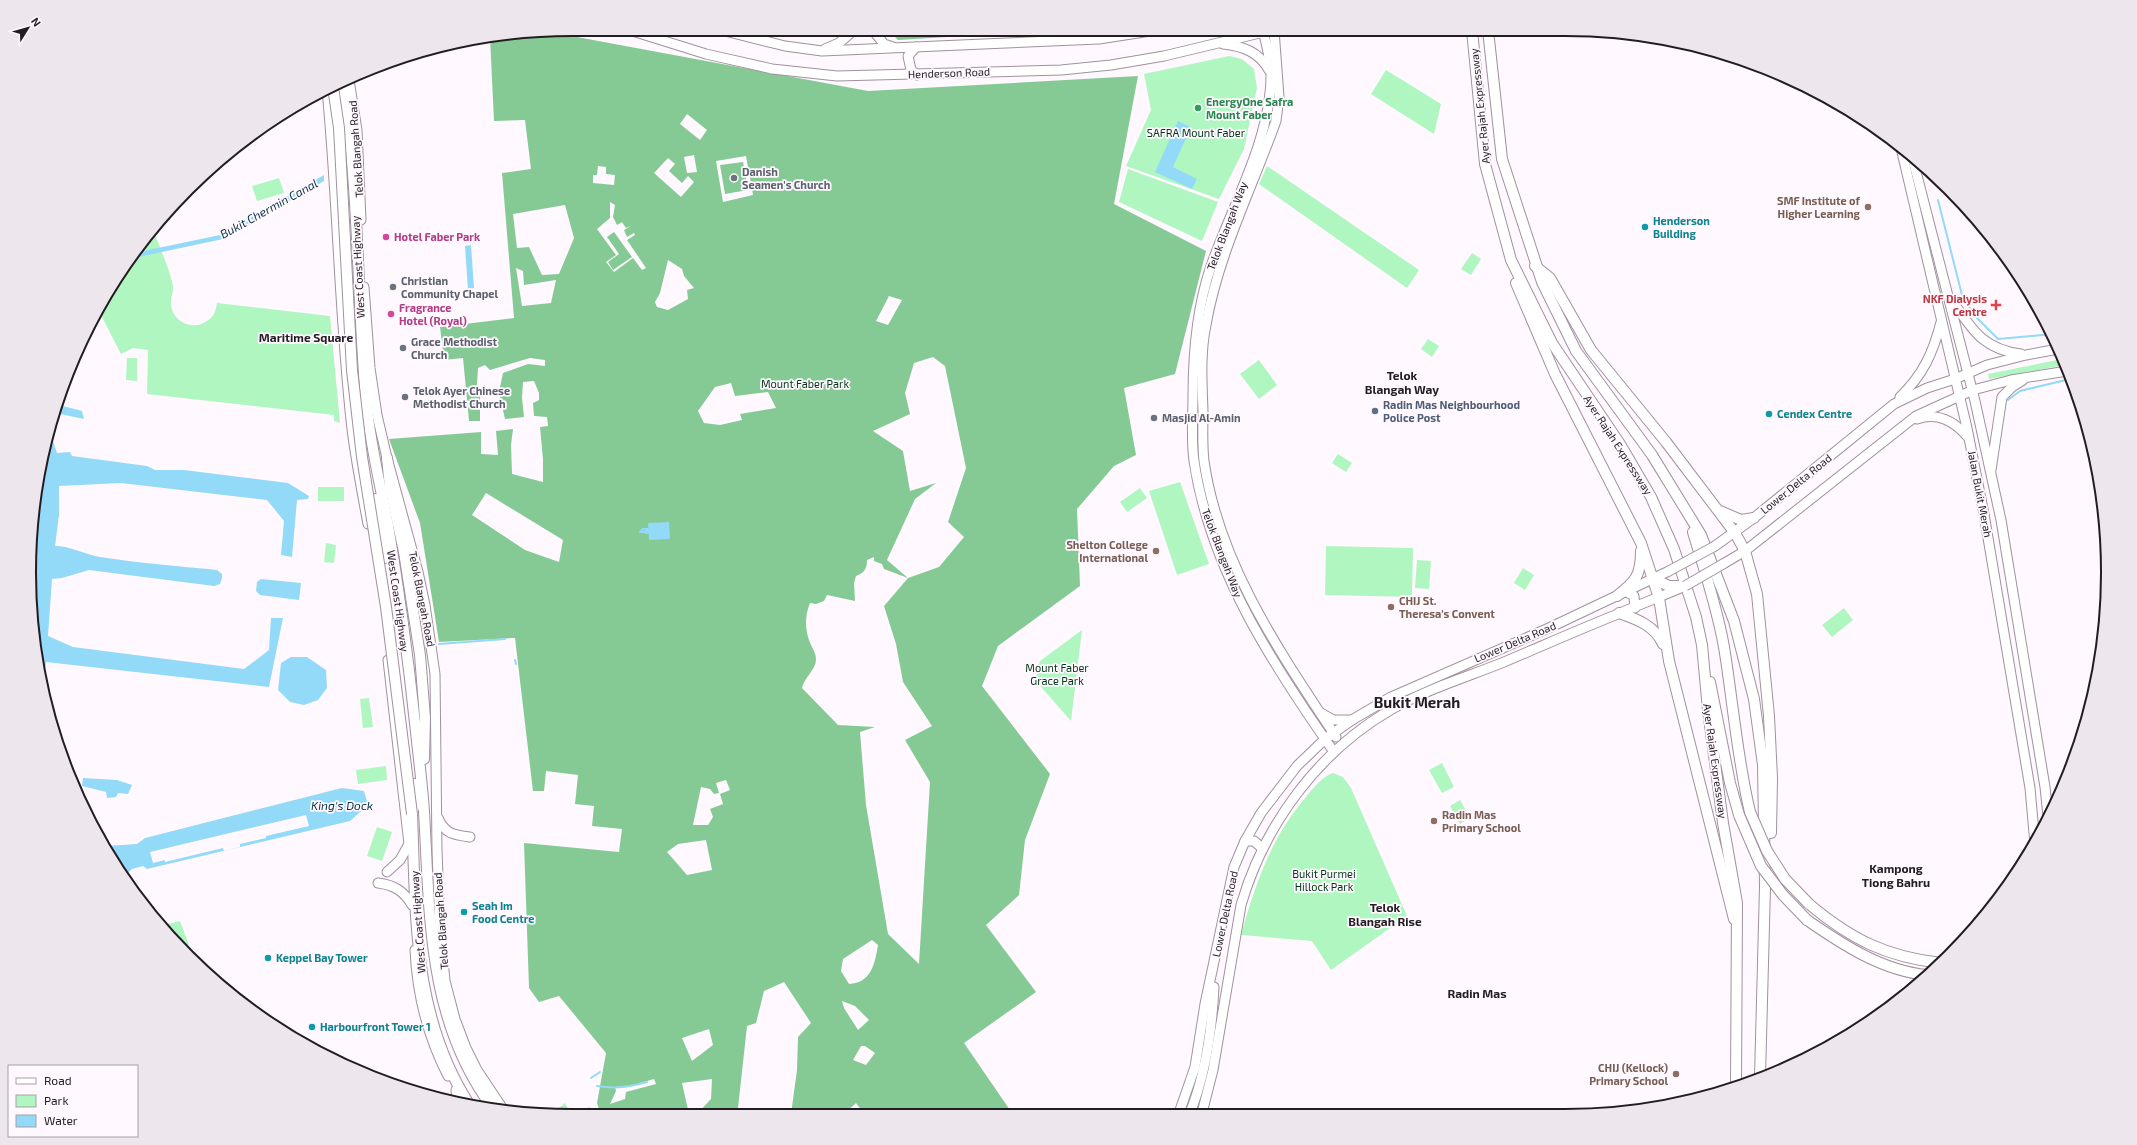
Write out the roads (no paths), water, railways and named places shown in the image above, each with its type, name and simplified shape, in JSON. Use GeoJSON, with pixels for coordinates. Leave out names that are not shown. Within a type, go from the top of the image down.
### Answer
{"type":"FeatureCollection","features":[{"type":"Feature","properties":{"kind":"highway","name":"Ayer Rajah Expressway"},"geometry":{"type":"LineString","coordinates":[[1473,36],[1485,164],[1511,260],[1552,343],[1620,444],[1661,516],[1690,595],[1702,645],[1708,710],[1722,815],[1737,903],[1736,1081]]}},
{"type":"Feature","properties":{"kind":"highway","name":"Ayer Rajah Expressway"},"geometry":{"type":"LineString","coordinates":[[1489,36],[1502,159],[1535,266],[1548,296],[1576,351],[1652,455],[1690,516],[1706,546],[1734,621],[1754,699],[1763,765],[1765,887],[1760,1072]]}},
{"type":"Feature","properties":{"kind":"highway","name":"West Coast Highway"},"geometry":{"type":"LineString","coordinates":[[344,87],[349,122],[354,191],[366,404],[402,620],[424,808],[429,920],[433,955],[442,997],[466,1064],[489,1102]]}},
{"type":"Feature","properties":{"kind":"highway","name":"West Coast Highway"},"geometry":{"type":"LineString","coordinates":[[334,92],[339,128],[352,370],[362,457],[386,607],[412,814],[418,934],[425,997],[433,1030],[444,1059],[466,1099]]}},
{"type":"Feature","properties":{"kind":"highway"},"geometry":{"type":"LineString","coordinates":[[1511,260],[1517,288],[1544,349],[1642,543],[1659,598],[1667,652],[1737,932]]}},
{"type":"Feature","properties":{"kind":"highway"},"geometry":{"type":"LineString","coordinates":[[1535,266],[1550,278],[1591,350],[1666,442],[1735,533],[1745,551],[1756,594],[1769,716],[1772,793],[1771,839],[1765,887]]}},
{"type":"Feature","properties":{"kind":"highway"},"geometry":{"type":"LineString","coordinates":[[342,296],[384,546],[410,721],[416,793],[412,814]]}},
{"type":"Feature","properties":{"kind":"highway"},"geometry":{"type":"LineString","coordinates":[[387,458],[390,487],[400,530],[424,687],[424,808]]}},
{"type":"Feature","properties":{"kind":"highway"},"geometry":{"type":"LineString","coordinates":[[1717,509],[1741,520],[1755,517]]}},
{"type":"Feature","properties":{"kind":"highway","name":"Ayer Rajah Expressway"},"geometry":{"type":"LineString","coordinates":[[1690,516],[1723,645],[1743,781],[1750,812],[1767,851],[1785,879],[1809,904],[1831,923],[1855,938],[1884,951],[1934,961]]}},
{"type":"Feature","properties":{"kind":"highway"},"geometry":{"type":"LineString","coordinates":[[1616,596],[1632,584],[1640,571],[1642,543]]}},
{"type":"Feature","properties":{"kind":"highway"},"geometry":{"type":"LineString","coordinates":[[1654,579],[1680,587]]}},
{"type":"Feature","properties":{"kind":"highway"},"geometry":{"type":"LineString","coordinates":[[1619,613],[1645,624],[1660,638],[1667,652]]}},
{"type":"Feature","properties":{"kind":"highway"},"geometry":{"type":"LineString","coordinates":[[1702,645],[1717,708],[1730,783],[1739,815],[1761,866],[1783,895],[1807,920],[1854,950],[1884,964],[1921,973]]}},
{"type":"Feature","properties":{"kind":"main road","name":"Henderson Road"},"geometry":{"type":"LineString","coordinates":[[648,36],[706,54],[772,69],[837,76],[1061,70],[1111,65],[1243,36]]}},
{"type":"Feature","properties":{"kind":"main road"},"geometry":{"type":"LineString","coordinates":[[745,36],[785,46],[822,51],[1099,39],[1118,36]]}},
{"type":"Feature","properties":{"kind":"main road"},"geometry":{"type":"LineString","coordinates":[[822,51],[839,43],[847,36]]}},
{"type":"Feature","properties":{"kind":"main road"},"geometry":{"type":"LineString","coordinates":[[878,36],[884,44],[896,48]]}},
{"type":"Feature","properties":{"kind":"main road","name":"Telok Blangah Way"},"geometry":{"type":"LineString","coordinates":[[1264,36],[1271,74],[1266,125],[1210,269],[1198,323],[1193,368],[1193,450],[1206,515],[1234,590],[1274,660],[1334,752]]}},
{"type":"Feature","properties":{"kind":"main road","name":"Telok Blangah Way"},"geometry":{"type":"LineString","coordinates":[[1274,36],[1279,97],[1276,121],[1219,272],[1206,325],[1201,368],[1204,461],[1218,520],[1244,588],[1270,636],[1341,745]]}},
{"type":"Feature","properties":{"kind":"main road"},"geometry":{"type":"LineString","coordinates":[[1216,43],[1238,46],[1250,50],[1260,58],[1271,74]]}},
{"type":"Feature","properties":{"kind":"main road"},"geometry":{"type":"LineString","coordinates":[[916,47],[908,56],[911,70],[917,75]]}},
{"type":"Feature","properties":{"kind":"main road"},"geometry":{"type":"LineString","coordinates":[[352,94],[353,83]]}},
{"type":"Feature","properties":{"kind":"main road","name":"Telok Blangah Road"},"geometry":{"type":"LineString","coordinates":[[350,84],[357,130],[364,289],[370,368],[377,415],[387,458],[414,554],[432,647],[436,705],[436,813],[440,929],[446,981],[450,1002],[460,1034],[472,1061],[500,1104]]}},
{"type":"Feature","properties":{"kind":"main road","name":"Telok Blangah Road"},"geometry":{"type":"LineString","coordinates":[[327,95],[335,172],[352,429],[382,611],[409,844],[416,965],[423,1006],[435,1046],[460,1097]]}},
{"type":"Feature","properties":{"kind":"main road","name":"Jalan Bukit Merah"},"geometry":{"type":"LineString","coordinates":[[1903,157],[1969,438],[1989,541],[2020,719],[2030,788],[2034,832]]}},
{"type":"Feature","properties":{"kind":"main road","name":"Jalan Bukit Merah"},"geometry":{"type":"LineString","coordinates":[[1915,166],[1949,295],[1991,474],[2002,528],[2047,807]]}},
{"type":"Feature","properties":{"kind":"main road"},"geometry":{"type":"LineString","coordinates":[[1949,295],[1971,327],[1987,344],[2006,352],[2026,354]]}},
{"type":"Feature","properties":{"kind":"main road"},"geometry":{"type":"LineString","coordinates":[[1894,404],[1914,383],[1924,369],[1937,338],[1941,320]]}},
{"type":"Feature","properties":{"kind":"main road","name":"Lower Delta Road"},"geometry":{"type":"LineString","coordinates":[[1180,1109],[1195,1067],[1205,1004],[1215,964],[1230,881],[1245,841],[1261,814],[1286,778],[1325,739],[1352,720],[1391,697],[1551,628],[1669,572],[1715,546],[1735,533],[1894,404],[1927,388],[1955,379],[1987,365],[2026,354],[2053,350]]}},
{"type":"Feature","properties":{"kind":"main road","name":"Lower Delta Road"},"geometry":{"type":"LineString","coordinates":[[1203,1109],[1213,1070],[1241,904],[1262,848],[1290,803],[1341,745],[1369,723],[1420,695],[1659,598],[1723,564],[1745,551],[1907,422],[1959,394],[2062,372]]}},
{"type":"Feature","properties":{"kind":"main road"},"geometry":{"type":"LineString","coordinates":[[1991,474],[2002,397],[2012,387],[2030,378]]}},
{"type":"Feature","properties":{"kind":"main road"},"geometry":{"type":"LineString","coordinates":[[1907,422],[1920,418],[1943,418],[1956,424],[1969,438]]}},
{"type":"Feature","properties":{"kind":"main road"},"geometry":{"type":"LineString","coordinates":[[1627,592],[1634,596],[1635,608]]}},
{"type":"Feature","properties":{"kind":"main road"},"geometry":{"type":"LineString","coordinates":[[1317,710],[1333,720],[1352,720]]}},
{"type":"Feature","properties":{"kind":"main road"},"geometry":{"type":"LineString","coordinates":[[436,813],[443,828],[449,833],[470,837]]}},
{"type":"Feature","properties":{"kind":"main road"},"geometry":{"type":"LineString","coordinates":[[1245,841],[1254,841],[1262,848]]}},
{"type":"Feature","properties":{"kind":"main road"},"geometry":{"type":"LineString","coordinates":[[387,872],[400,860],[409,844]]}},
{"type":"Feature","properties":{"kind":"main road"},"geometry":{"type":"LineString","coordinates":[[378,883],[389,884],[398,889],[412,905]]}},
{"type":"Feature","properties":{"kind":"main road"},"geometry":{"type":"LineString","coordinates":[[1192,1109],[1199,1092],[1204,1069],[1213,1001],[1215,964]]}},
{"type":"Feature","properties":{"kind":"main road"},"geometry":{"type":"LineString","coordinates":[[456,1090],[457,1096]]}},
{"type":"Feature","properties":{"kind":"water"},"geometry":{"type":"Polygon","coordinates":[[[1178,121],[1191,127],[1173,167],[1197,179],[1192,189],[1155,172],[1178,121]]]}},
{"type":"Feature","properties":{"kind":"water","name":"Bukit Chermin Canal"},"geometry":{"type":"Polygon","coordinates":[[[324,175],[324,181],[223,239],[139,257],[143,251],[220,235],[324,175]]]}},
{"type":"Feature","properties":{"kind":"water"},"geometry":{"type":"Polygon","coordinates":[[[471,245],[474,288],[468,289],[465,246],[471,245]]]}},
{"type":"Feature","properties":{"kind":"water"},"geometry":{"type":"Polygon","coordinates":[[[62,406],[82,411],[84,419],[60,414],[62,406]]]}},
{"type":"Feature","properties":{"kind":"water"},"geometry":{"type":"Polygon","coordinates":[[[53,440],[57,453],[70,452],[72,456],[147,466],[155,470],[184,470],[288,483],[309,496],[308,499],[297,500],[292,557],[281,555],[284,521],[267,500],[121,483],[59,486],[59,515],[55,546],[66,547],[100,557],[143,563],[217,570],[222,574],[222,578],[220,584],[214,586],[89,570],[62,578],[52,579],[48,636],[73,647],[244,669],[269,650],[271,618],[283,618],[269,687],[46,662],[45,670],[37,608],[37,537],[46,468],[53,440]]]}},
{"type":"Feature","properties":{"kind":"water"},"geometry":{"type":"Polygon","coordinates":[[[669,522],[670,539],[649,540],[648,523],[669,522]]]}},
{"type":"Feature","properties":{"kind":"water"},"geometry":{"type":"Polygon","coordinates":[[[261,579],[301,583],[299,600],[260,595],[256,591],[257,582],[261,579]]]}},
{"type":"Feature","properties":{"kind":"water"},"geometry":{"type":"Polygon","coordinates":[[[291,657],[307,657],[326,670],[327,688],[318,700],[304,705],[290,702],[278,690],[281,663],[291,657]]]}},
{"type":"Feature","properties":{"kind":"water"},"geometry":{"type":"Polygon","coordinates":[[[83,778],[117,780],[132,785],[128,794],[118,793],[116,797],[107,798],[106,792],[82,786],[83,778]]]}},
{"type":"Feature","properties":{"kind":"water","name":"King's Dock"},"geometry":{"type":"Polygon","coordinates":[[[342,788],[364,791],[368,805],[350,821],[147,869],[143,866],[132,869],[128,873],[111,846],[137,844],[145,838],[342,788]]]}},
{"type":"Feature","properties":{"kind":"waterway"},"geometry":{"type":"LineString","coordinates":[[1938,200],[1962,295],[1974,315],[1998,339],[2046,335]]}},
{"type":"Feature","properties":{"kind":"waterway"},"geometry":{"type":"LineString","coordinates":[[2008,400],[2020,391],[2065,380]]}},
{"type":"Feature","properties":{"kind":"waterway"},"geometry":{"type":"LineString","coordinates":[[643,529],[647,529],[647,532],[640,532],[643,529]]}},
{"type":"Feature","properties":{"kind":"waterway"},"geometry":{"type":"LineString","coordinates":[[439,644],[505,639]]}},
{"type":"Feature","properties":{"kind":"waterway"},"geometry":{"type":"LineString","coordinates":[[515,660],[516,664]]}},
{"type":"Feature","properties":{"kind":"waterway"},"geometry":{"type":"LineString","coordinates":[[591,1078],[600,1072]]}},
{"type":"Feature","properties":{"kind":"waterway"},"geometry":{"type":"LineString","coordinates":[[597,1086],[622,1087],[647,1082]]}},
{"type":"Feature","properties":{"kind":"place","name":"EnergyOne Safra Mount Faber"},"geometry":{"type":"Point","coordinates":[1198,108]}},
{"type":"Feature","properties":{"kind":"place","name":"Danish Seamen's Church"},"geometry":{"type":"Point","coordinates":[734,178]}},
{"type":"Feature","properties":{"kind":"place","name":"SMF Institute of Higher Learning"},"geometry":{"type":"Point","coordinates":[1868,207]}},
{"type":"Feature","properties":{"kind":"place","name":"Henderson Building"},"geometry":{"type":"Point","coordinates":[1645,227]}},
{"type":"Feature","properties":{"kind":"place","name":"Hotel Faber Park"},"geometry":{"type":"Point","coordinates":[386,237]}},
{"type":"Feature","properties":{"kind":"place","name":"Christian Community Chapel"},"geometry":{"type":"Point","coordinates":[393,287]}},
{"type":"Feature","properties":{"kind":"place","name":"NKF Dialysis Centre"},"geometry":{"type":"Point","coordinates":[1996,305]}},
{"type":"Feature","properties":{"kind":"place","name":"Fragrance Hotel (Royal)"},"geometry":{"type":"Point","coordinates":[391,314]}},
{"type":"Feature","properties":{"kind":"place","name":"Grace Methodist Church"},"geometry":{"type":"Point","coordinates":[403,348]}},
{"type":"Feature","properties":{"kind":"place","name":"Telok Ayer Chinese Methodist Church"},"geometry":{"type":"Point","coordinates":[405,397]}},
{"type":"Feature","properties":{"kind":"place","name":"Radin Mas Neighbourhood Police Post"},"geometry":{"type":"Point","coordinates":[1375,411]}},
{"type":"Feature","properties":{"kind":"place","name":"Cendex Centre"},"geometry":{"type":"Point","coordinates":[1769,414]}},
{"type":"Feature","properties":{"kind":"place","name":"Masjid Al-Amin"},"geometry":{"type":"Point","coordinates":[1154,418]}},
{"type":"Feature","properties":{"kind":"place","name":"Shelton College International"},"geometry":{"type":"Point","coordinates":[1156,551]}},
{"type":"Feature","properties":{"kind":"place","name":"CHIJ St. Theresa's Convent"},"geometry":{"type":"Point","coordinates":[1391,607]}},
{"type":"Feature","properties":{"kind":"place","name":"Radin Mas Primary School"},"geometry":{"type":"Point","coordinates":[1434,821]}},
{"type":"Feature","properties":{"kind":"place","name":"Seah Im Food Centre"},"geometry":{"type":"Point","coordinates":[464,912]}},
{"type":"Feature","properties":{"kind":"place","name":"Keppel Bay Tower"},"geometry":{"type":"Point","coordinates":[268,958]}},
{"type":"Feature","properties":{"kind":"place","name":"Harbourfront Tower 1"},"geometry":{"type":"Point","coordinates":[312,1027]}},
{"type":"Feature","properties":{"kind":"place","name":"CHIJ (Kellock) Primary School"},"geometry":{"type":"Point","coordinates":[1676,1074]}},
{"type":"Feature","properties":{"kind":"district","name":"Maritime Square"},"geometry":{"type":"Point","coordinates":[306,338]}},
{"type":"Feature","properties":{"kind":"district","name":"Telok Blangah Way"},"geometry":{"type":"Point","coordinates":[1402,383]}},
{"type":"Feature","properties":{"kind":"district","name":"Bukit Merah"},"geometry":{"type":"Point","coordinates":[1417,703]}},
{"type":"Feature","properties":{"kind":"district","name":"Kampong Tiong Bahru"},"geometry":{"type":"Point","coordinates":[1896,876]}},
{"type":"Feature","properties":{"kind":"district","name":"Telok Blangah Rise"},"geometry":{"type":"Point","coordinates":[1385,915]}},
{"type":"Feature","properties":{"kind":"district","name":"Radin Mas"},"geometry":{"type":"Point","coordinates":[1477,994]}},
{"type":"Feature","properties":{"kind":"park label","name":"SAFRA Mount Faber"},"geometry":{"type":"Point","coordinates":[1196,133]}},
{"type":"Feature","properties":{"kind":"park label","name":"Mount Faber Park"},"geometry":{"type":"Point","coordinates":[805,384]}},
{"type":"Feature","properties":{"kind":"park label","name":"Mount Faber Grace Park"},"geometry":{"type":"Point","coordinates":[1057,674]}},
{"type":"Feature","properties":{"kind":"park label","name":"Bukit Purmei Hillock Park"},"geometry":{"type":"Point","coordinates":[1324,880]}}]}
